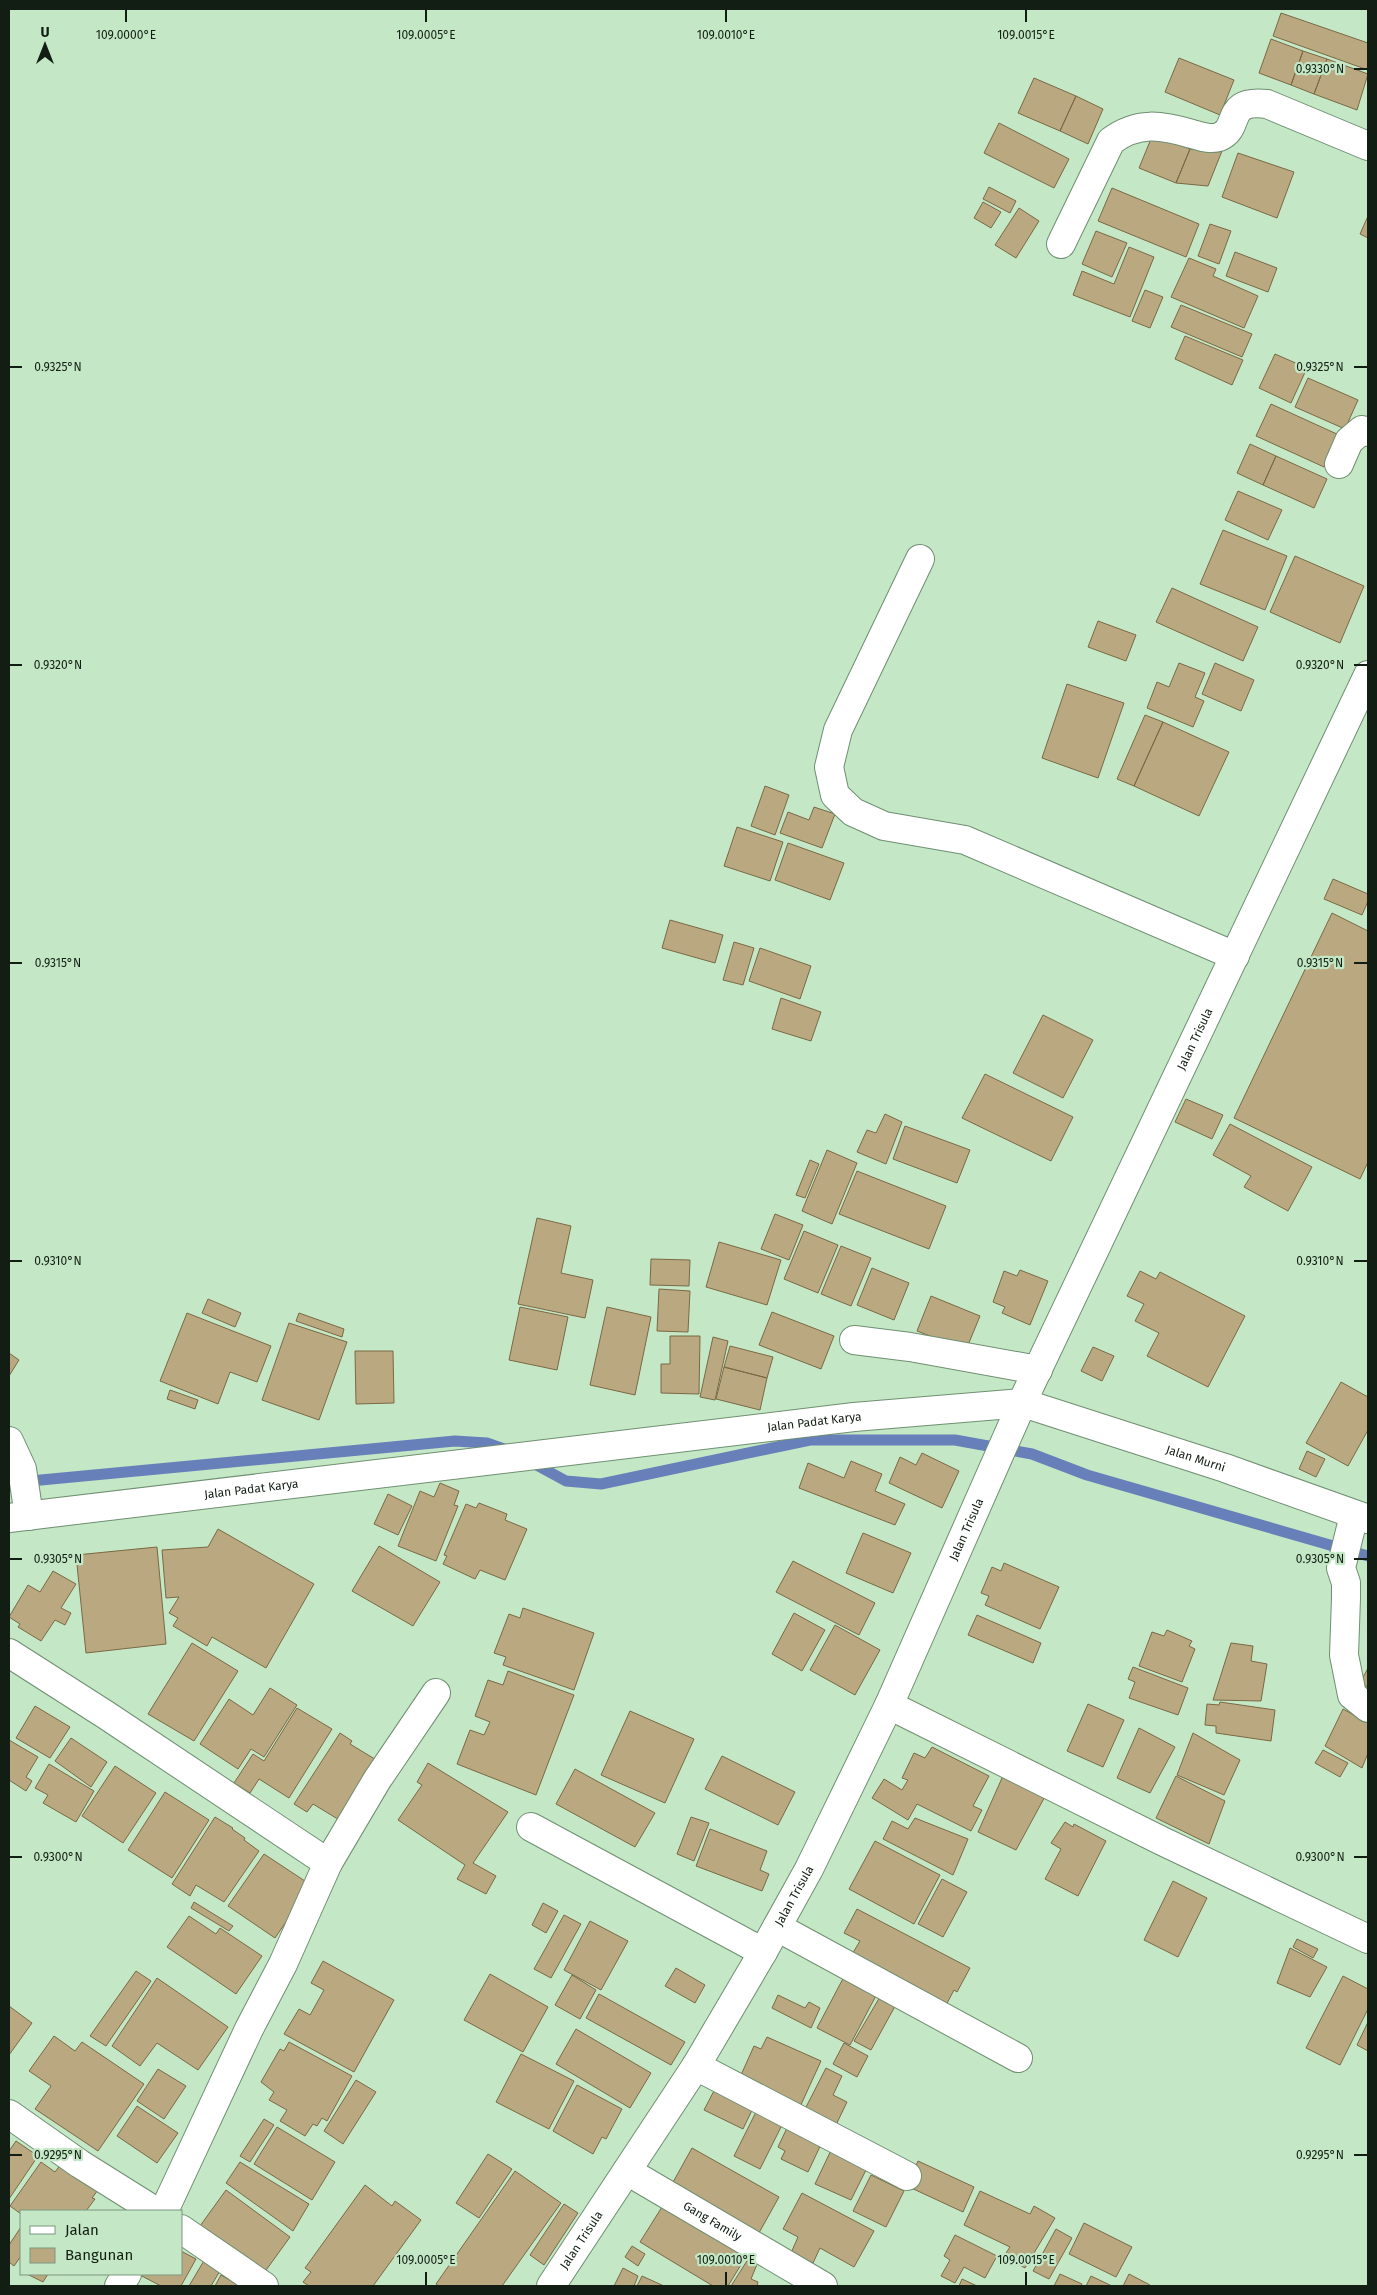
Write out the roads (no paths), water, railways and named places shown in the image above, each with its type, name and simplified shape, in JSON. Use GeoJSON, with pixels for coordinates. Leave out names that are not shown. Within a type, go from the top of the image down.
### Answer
{"type":"FeatureCollection","features":[{"type":"Feature","properties":{"kind":"street"},"geometry":{"type":"LineString","coordinates":[[1062,244],[1111,141],[1122,133],[1141,126],[1184,132],[1207,138],[1219,137],[1229,128],[1238,110],[1250,102],[1267,104],[1368,146]]}},
{"type":"Feature","properties":{"kind":"street"},"geometry":{"type":"LineString","coordinates":[[1339,464],[1350,441],[1362,430],[1368,432]]}},
{"type":"Feature","properties":{"kind":"street"},"geometry":{"type":"LineString","coordinates":[[920,559],[838,730],[829,767],[835,795],[853,812],[884,826],[965,840],[1235,956]]}},
{"type":"Feature","properties":{"kind":"street","name":"Jalan Trisula"},"geometry":{"type":"LineString","coordinates":[[551,2286],[696,2066],[809,1869],[889,1706],[1038,1370],[1368,675]]}},
{"type":"Feature","properties":{"kind":"street"},"geometry":{"type":"LineString","coordinates":[[854,1340],[910,1347],[1038,1370]]}},
{"type":"Feature","properties":{"kind":"street","name":"Jalan Padat Karya"},"geometry":{"type":"LineString","coordinates":[[22,1512],[854,1417],[1023,1403]]}},
{"type":"Feature","properties":{"kind":"street","name":"Jalan Murni"},"geometry":{"type":"LineString","coordinates":[[1023,1403],[1225,1468],[1357,1522]]}},
{"type":"Feature","properties":{"kind":"street"},"geometry":{"type":"LineString","coordinates":[[9,1440],[22,1469],[22,1512]]}},
{"type":"Feature","properties":{"kind":"street"},"geometry":{"type":"LineString","coordinates":[[1357,1522],[1341,1568],[1346,1583],[1344,1655],[1352,1695],[1368,1708]]}},
{"type":"Feature","properties":{"kind":"street"},"geometry":{"type":"LineString","coordinates":[[9,1653],[106,1715],[328,1863]]}},
{"type":"Feature","properties":{"kind":"street"},"geometry":{"type":"LineString","coordinates":[[164,2210],[249,2028],[283,1964],[328,1863],[377,1780],[436,1693]]}},
{"type":"Feature","properties":{"kind":"street"},"geometry":{"type":"LineString","coordinates":[[889,1706],[1162,1841],[1368,1939]]}},
{"type":"Feature","properties":{"kind":"street"},"geometry":{"type":"LineString","coordinates":[[531,1827],[763,1952]]}},
{"type":"Feature","properties":{"kind":"street"},"geometry":{"type":"LineString","coordinates":[[777,1927],[1018,2058]]}},
{"type":"Feature","properties":{"kind":"street"},"geometry":{"type":"LineString","coordinates":[[696,2066],[907,2176]]}},
{"type":"Feature","properties":{"kind":"street"},"geometry":{"type":"LineString","coordinates":[[9,2114],[80,2164],[153,2210]]}},
{"type":"Feature","properties":{"kind":"street","name":"Gang Family"},"geometry":{"type":"LineString","coordinates":[[627,2171],[823,2286]]}},
{"type":"Feature","properties":{"kind":"street"},"geometry":{"type":"LineString","coordinates":[[182,2230],[264,2286]]}},
{"type":"Feature","properties":{"kind":"street"},"geometry":{"type":"LineString","coordinates":[[119,2286],[126,2275]]}},
{"type":"Feature","properties":{"kind":"waterway"},"geometry":{"type":"LineString","coordinates":[[531,1462],[566,1481],[601,1484],[810,1440],[955,1440],[1032,1454],[1087,1475],[1368,1556]]}},
{"type":"Feature","properties":{"kind":"waterway"},"geometry":{"type":"LineString","coordinates":[[9,1483],[455,1441],[487,1443],[510,1451]]}}]}
